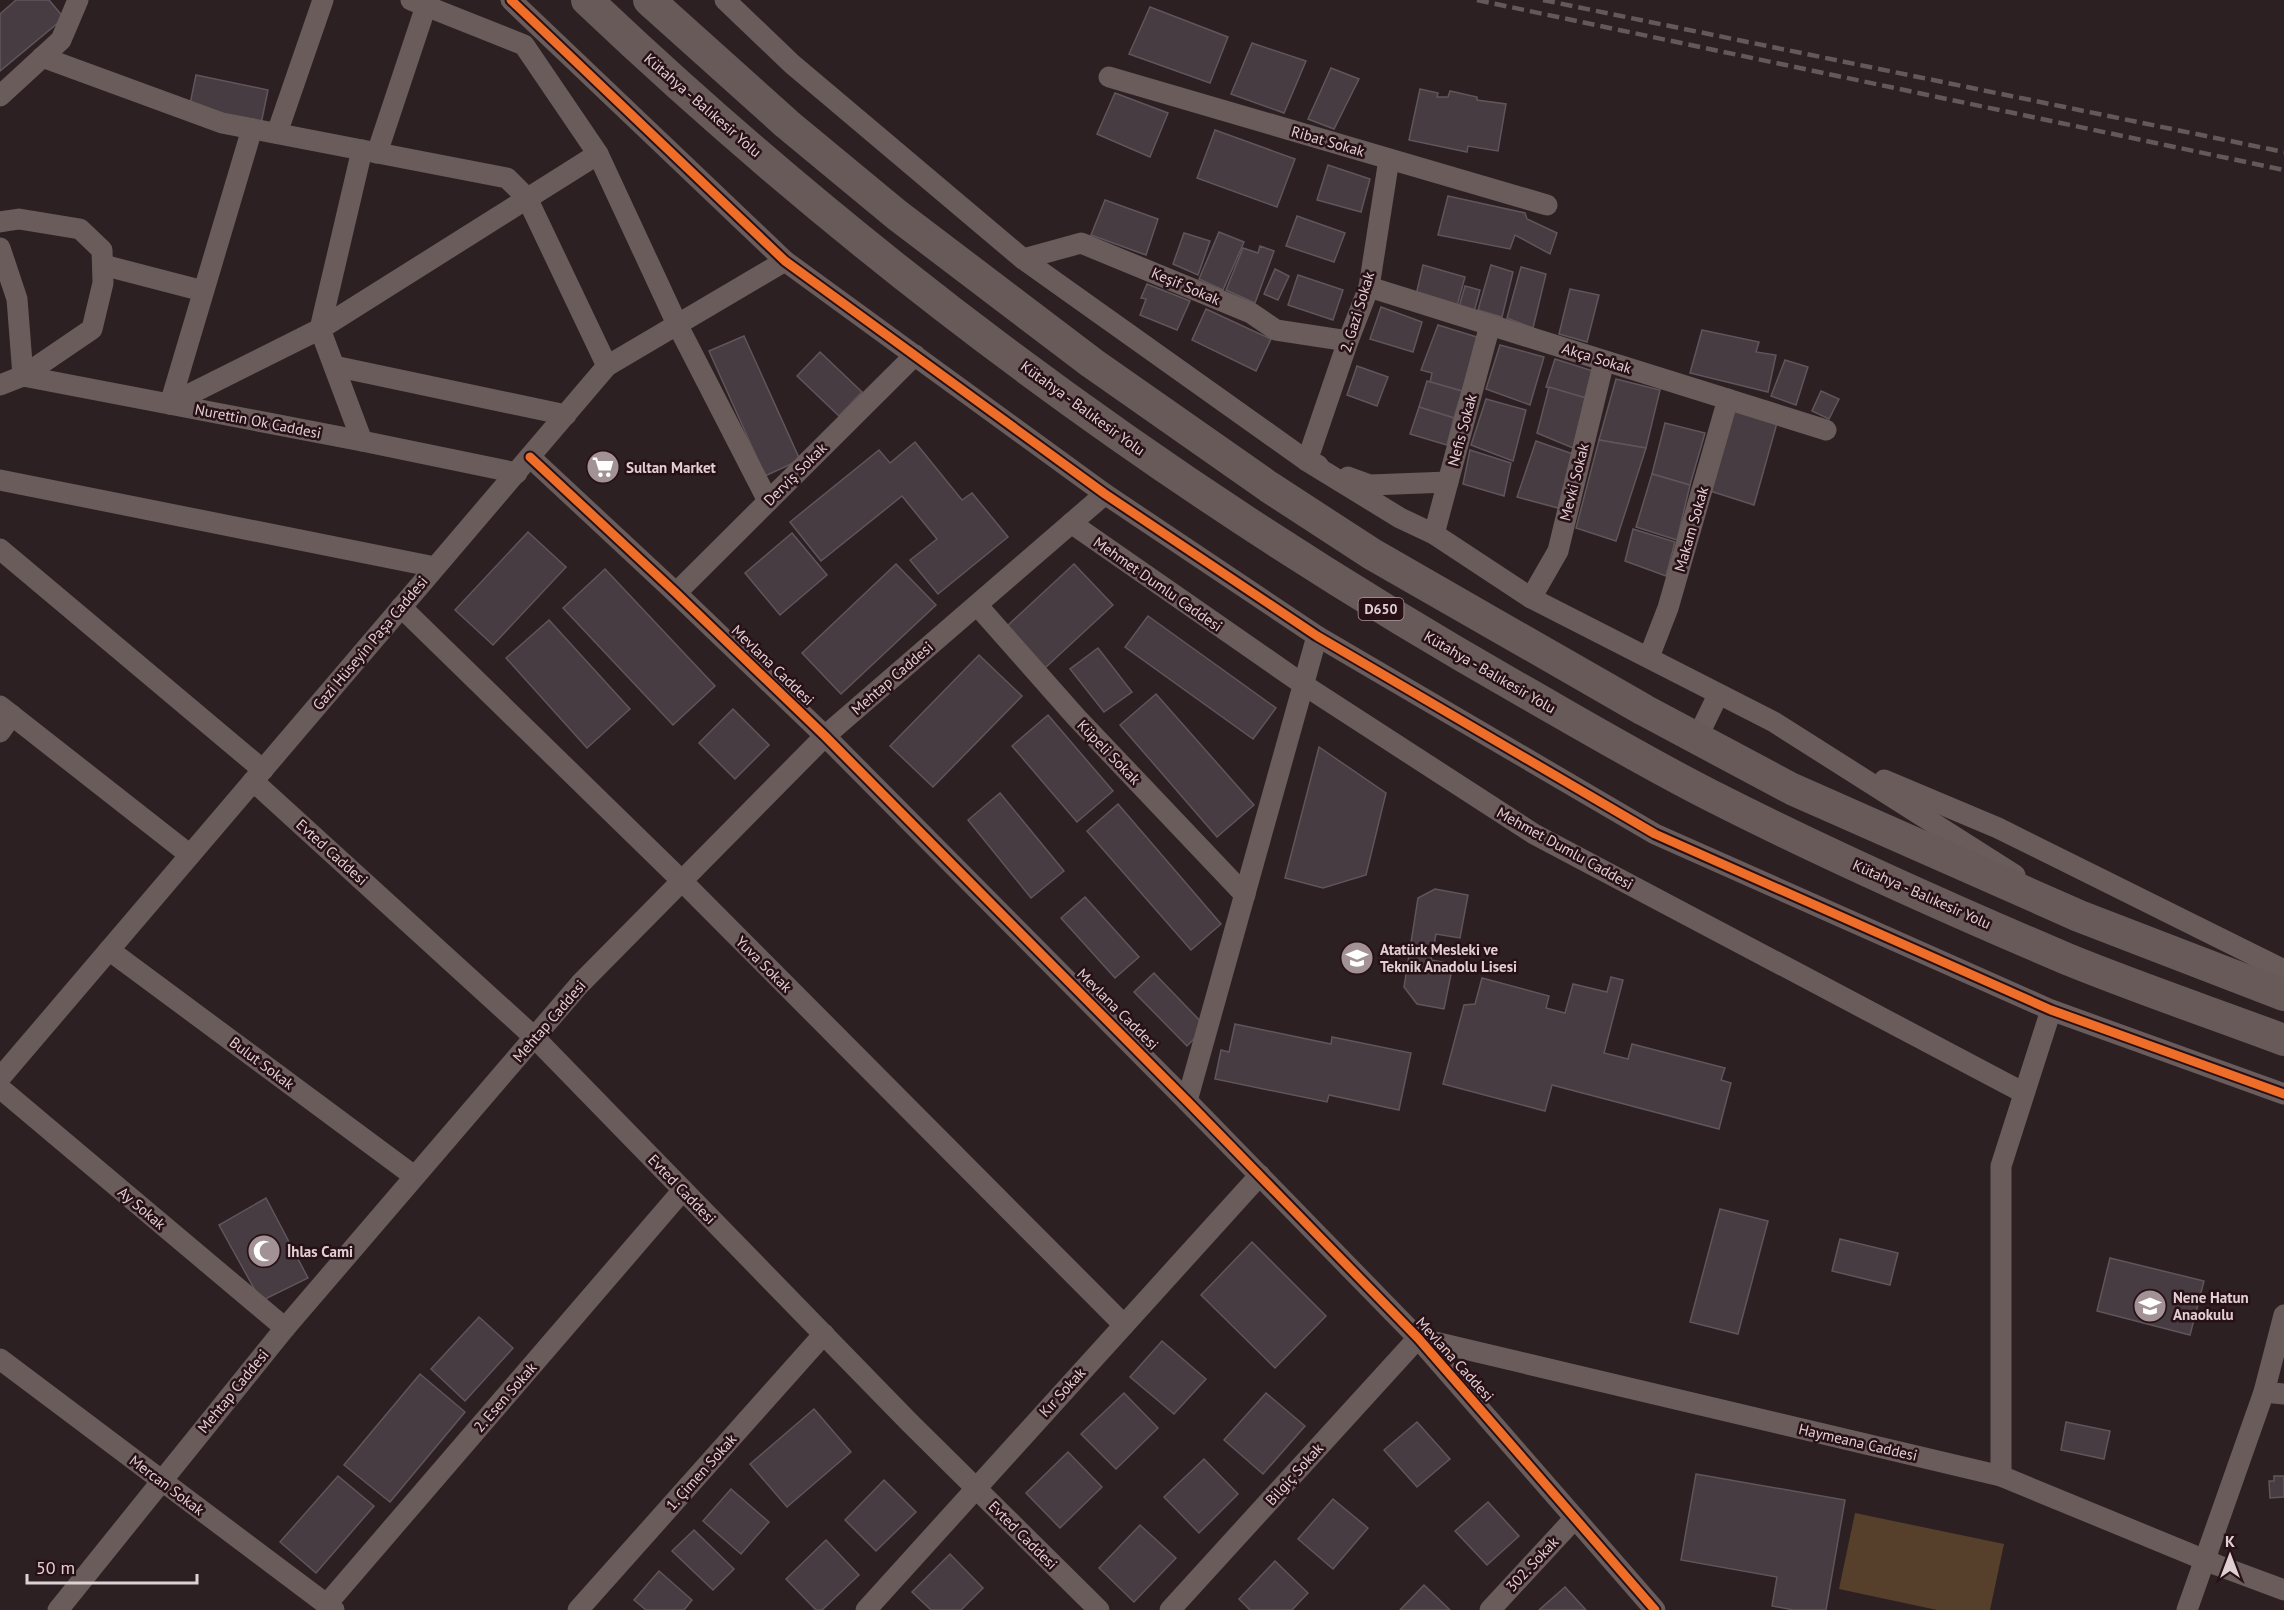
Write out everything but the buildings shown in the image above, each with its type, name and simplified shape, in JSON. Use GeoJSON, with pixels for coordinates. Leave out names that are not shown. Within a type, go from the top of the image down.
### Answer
{"type":"FeatureCollection","features":[{"type":"Feature","properties":{"kind":"highway","name":"Kütahya - Balıkesir Yolu"},"geometry":{"type":"LineString","coordinates":[[587,0],[664,73],[790,181],[939,301],[1113,433],[1355,593],[1594,732],[1709,794],[1822,849],[2070,960],[2284,1040]]}},
{"type":"Feature","properties":{"kind":"highway","name":"D650"},"geometry":{"type":"LineString","coordinates":[[649,0],[787,124],[897,215],[1092,363],[1269,487],[1372,554],[1483,620],[1792,789],[2079,916],[2284,995]]}},
{"type":"Feature","properties":{"kind":"street"},"geometry":{"type":"LineString","coordinates":[[0,96],[61,40],[78,0]]}},
{"type":"Feature","properties":{"kind":"street"},"geometry":{"type":"LineString","coordinates":[[277,134],[323,0]]}},
{"type":"Feature","properties":{"kind":"street"},"geometry":{"type":"LineString","coordinates":[[511,0],[785,261],[1105,494],[1317,636],[1655,834],[2051,1010],[2284,1094]]}},
{"type":"Feature","properties":{"kind":"street"},"geometry":{"type":"LineString","coordinates":[[725,0],[792,64],[1023,259],[1307,461],[1400,518],[1434,534],[1531,598],[1774,722],[2079,916]]}},
{"type":"Feature","properties":{"kind":"street"},"geometry":{"type":"LineString","coordinates":[[362,441],[320,329],[369,152],[418,3],[524,45],[598,154],[677,324],[768,501]]}},
{"type":"Feature","properties":{"kind":"street"},"geometry":{"type":"LineString","coordinates":[[42,57],[222,123],[507,178],[527,198],[607,366]]}},
{"type":"Feature","properties":{"kind":"street","name":"Ribat Sokak"},"geometry":{"type":"LineString","coordinates":[[1109,77],[1547,205]]}},
{"type":"Feature","properties":{"kind":"street"},"geometry":{"type":"LineString","coordinates":[[170,404],[252,129]]}},
{"type":"Feature","properties":{"kind":"street"},"geometry":{"type":"LineString","coordinates":[[170,404],[320,329],[598,154]]}},
{"type":"Feature","properties":{"kind":"street","name":"2. Gazi Sokak"},"geometry":{"type":"LineString","coordinates":[[1307,461],[1369,287],[1389,159]]}},
{"type":"Feature","properties":{"kind":"street"},"geometry":{"type":"LineString","coordinates":[[0,222],[19,219],[80,229],[102,250],[103,283],[92,329],[23,376],[0,385]]}},
{"type":"Feature","properties":{"kind":"street","name":"Keşif Sokak"},"geometry":{"type":"LineString","coordinates":[[1023,259],[1081,243],[1251,313],[1276,330],[1348,341]]}},
{"type":"Feature","properties":{"kind":"street"},"geometry":{"type":"LineString","coordinates":[[0,248],[17,299],[23,376]]}},
{"type":"Feature","properties":{"kind":"street","name":"Gazi Hüseyin Paşa Caddesi"},"geometry":{"type":"LineString","coordinates":[[0,1078],[607,366],[785,261]]}},
{"type":"Feature","properties":{"kind":"street"},"geometry":{"type":"LineString","coordinates":[[102,265],[203,291]]}},
{"type":"Feature","properties":{"kind":"street","name":"Akça Sokak"},"geometry":{"type":"LineString","coordinates":[[1369,287],[1827,430]]}},
{"type":"Feature","properties":{"kind":"street","name":"Nefis Sokak"},"geometry":{"type":"LineString","coordinates":[[1434,534],[1490,325]]}},
{"type":"Feature","properties":{"kind":"street","name":"Derviş Sokak"},"geometry":{"type":"LineString","coordinates":[[676,593],[915,355]]}},
{"type":"Feature","properties":{"kind":"street","name":"Mevki Sokak"},"geometry":{"type":"LineString","coordinates":[[1531,598],[1558,551],[1604,361]]}},
{"type":"Feature","properties":{"kind":"street"},"geometry":{"type":"LineString","coordinates":[[334,366],[566,415]]}},
{"type":"Feature","properties":{"kind":"street","name":"Nurettin Ok Caddesi"},"geometry":{"type":"LineString","coordinates":[[23,376],[362,441],[523,465]]}},
{"type":"Feature","properties":{"kind":"street","name":"Makam Sokak"},"geometry":{"type":"LineString","coordinates":[[1649,657],[1668,608],[1728,399]]}},
{"type":"Feature","properties":{"kind":"street"},"geometry":{"type":"LineString","coordinates":[[1307,461],[1370,485],[1448,482]]}},
{"type":"Feature","properties":{"kind":"street","name":"Mevlana Caddesi"},"geometry":{"type":"LineString","coordinates":[[523,465],[676,593],[825,736],[1187,1101],[1418,1338],[1655,1610]]}},
{"type":"Feature","properties":{"kind":"street"},"geometry":{"type":"LineString","coordinates":[[0,480],[435,567]]}},
{"type":"Feature","properties":{"kind":"street","name":"Mehtap Caddesi"},"geometry":{"type":"LineString","coordinates":[[58,1610],[285,1328],[580,984],[825,736],[1105,494]]}},
{"type":"Feature","properties":{"kind":"street","name":"Mehmet Dumlu Caddesi"},"geometry":{"type":"LineString","coordinates":[[1071,523],[1304,685],[1534,834],[2024,1093]]}},
{"type":"Feature","properties":{"kind":"street","name":"Evted Caddesi"},"geometry":{"type":"LineString","coordinates":[[0,549],[258,776],[534,1037],[824,1335],[1099,1610]]}},
{"type":"Feature","properties":{"kind":"street","name":"Küpeli Sokak"},"geometry":{"type":"LineString","coordinates":[[977,605],[1076,717],[1245,895]]}},
{"type":"Feature","properties":{"kind":"street","name":"Yuva Sokak"},"geometry":{"type":"LineString","coordinates":[[401,607],[682,881],[1124,1325]]}},
{"type":"Feature","properties":{"kind":"street"},"geometry":{"type":"LineString","coordinates":[[1187,1101],[1317,636]]}},
{"type":"Feature","properties":{"kind":"street"},"geometry":{"type":"LineString","coordinates":[[1697,738],[1718,695]]}},
{"type":"Feature","properties":{"kind":"street"},"geometry":{"type":"LineString","coordinates":[[4,718],[190,855]]}},
{"type":"Feature","properties":{"kind":"street"},"geometry":{"type":"LineString","coordinates":[[1828,756],[1998,828],[2284,970]]}},
{"type":"Feature","properties":{"kind":"street","name":"Bulut Sokak"},"geometry":{"type":"LineString","coordinates":[[109,950],[414,1176]]}},
{"type":"Feature","properties":{"kind":"street"},"geometry":{"type":"LineString","coordinates":[[2001,1476],[2001,1166],[2051,1010]]}},
{"type":"Feature","properties":{"kind":"street","name":"Ay Sokak"},"geometry":{"type":"LineString","coordinates":[[0,1088],[285,1328]]}},
{"type":"Feature","properties":{"kind":"street","name":"Kır Sokak"},"geometry":{"type":"LineString","coordinates":[[866,1610],[1260,1175]]}},
{"type":"Feature","properties":{"kind":"street","name":"2. Esen Sokak"},"geometry":{"type":"LineString","coordinates":[[330,1607],[683,1190]]}},
{"type":"Feature","properties":{"kind":"street"},"geometry":{"type":"LineString","coordinates":[[2187,1610],[2204,1559],[2274,1393],[2284,1315]]}},
{"type":"Feature","properties":{"kind":"street","name":"1. Çimen Sokak"},"geometry":{"type":"LineString","coordinates":[[578,1610],[824,1335]]}},
{"type":"Feature","properties":{"kind":"street","name":"Haymeana Caddesi"},"geometry":{"type":"LineString","coordinates":[[1418,1338],[2001,1476],[2284,1590]]}},
{"type":"Feature","properties":{"kind":"street","name":"Bilgiç Sokak"},"geometry":{"type":"LineString","coordinates":[[1170,1610],[1418,1338]]}},
{"type":"Feature","properties":{"kind":"street","name":"Mercan Sokak"},"geometry":{"type":"LineString","coordinates":[[0,1359],[330,1607]]}},
{"type":"Feature","properties":{"kind":"street","name":"302. Sokak"},"geometry":{"type":"LineString","coordinates":[[1490,1610],[1575,1518]]}},
{"type":"Feature","properties":{"kind":"shaded area"},"geometry":{"type":"Polygon","coordinates":[[[1855,1513],[2004,1544],[1990,1610],[1937,1610],[1839,1589],[1855,1513]]]}},
{"type":"Feature","properties":{"kind":"railway"},"geometry":{"type":"LineString","coordinates":[[1477,0],[2284,170]]}},
{"type":"Feature","properties":{"kind":"railway"},"geometry":{"type":"LineString","coordinates":[[1543,0],[2284,152]]}},
{"type":"Feature","properties":{"kind":"cycle path"},"geometry":{"type":"LineString","coordinates":[[511,0],[785,261],[1105,494],[1317,636],[1655,834],[2051,1010],[2284,1094]]}},
{"type":"Feature","properties":{"kind":"cycle path"},"geometry":{"type":"LineString","coordinates":[[530,457],[825,736],[1187,1101],[1418,1338],[1655,1610]]}},
{"type":"Feature","properties":{"kind":"place","name":"Sultan Market"},"geometry":{"type":"Point","coordinates":[603,467]}},
{"type":"Feature","properties":{"kind":"place","name":"Atatürk Mesleki ve Teknik Anadolu Lisesi"},"geometry":{"type":"Point","coordinates":[1357,958]}},
{"type":"Feature","properties":{"kind":"place","name":"İhlas Cami"},"geometry":{"type":"Point","coordinates":[264,1251]}},
{"type":"Feature","properties":{"kind":"place","name":"Nene Hatun Anaokulu"},"geometry":{"type":"Point","coordinates":[2150,1306]}}]}
